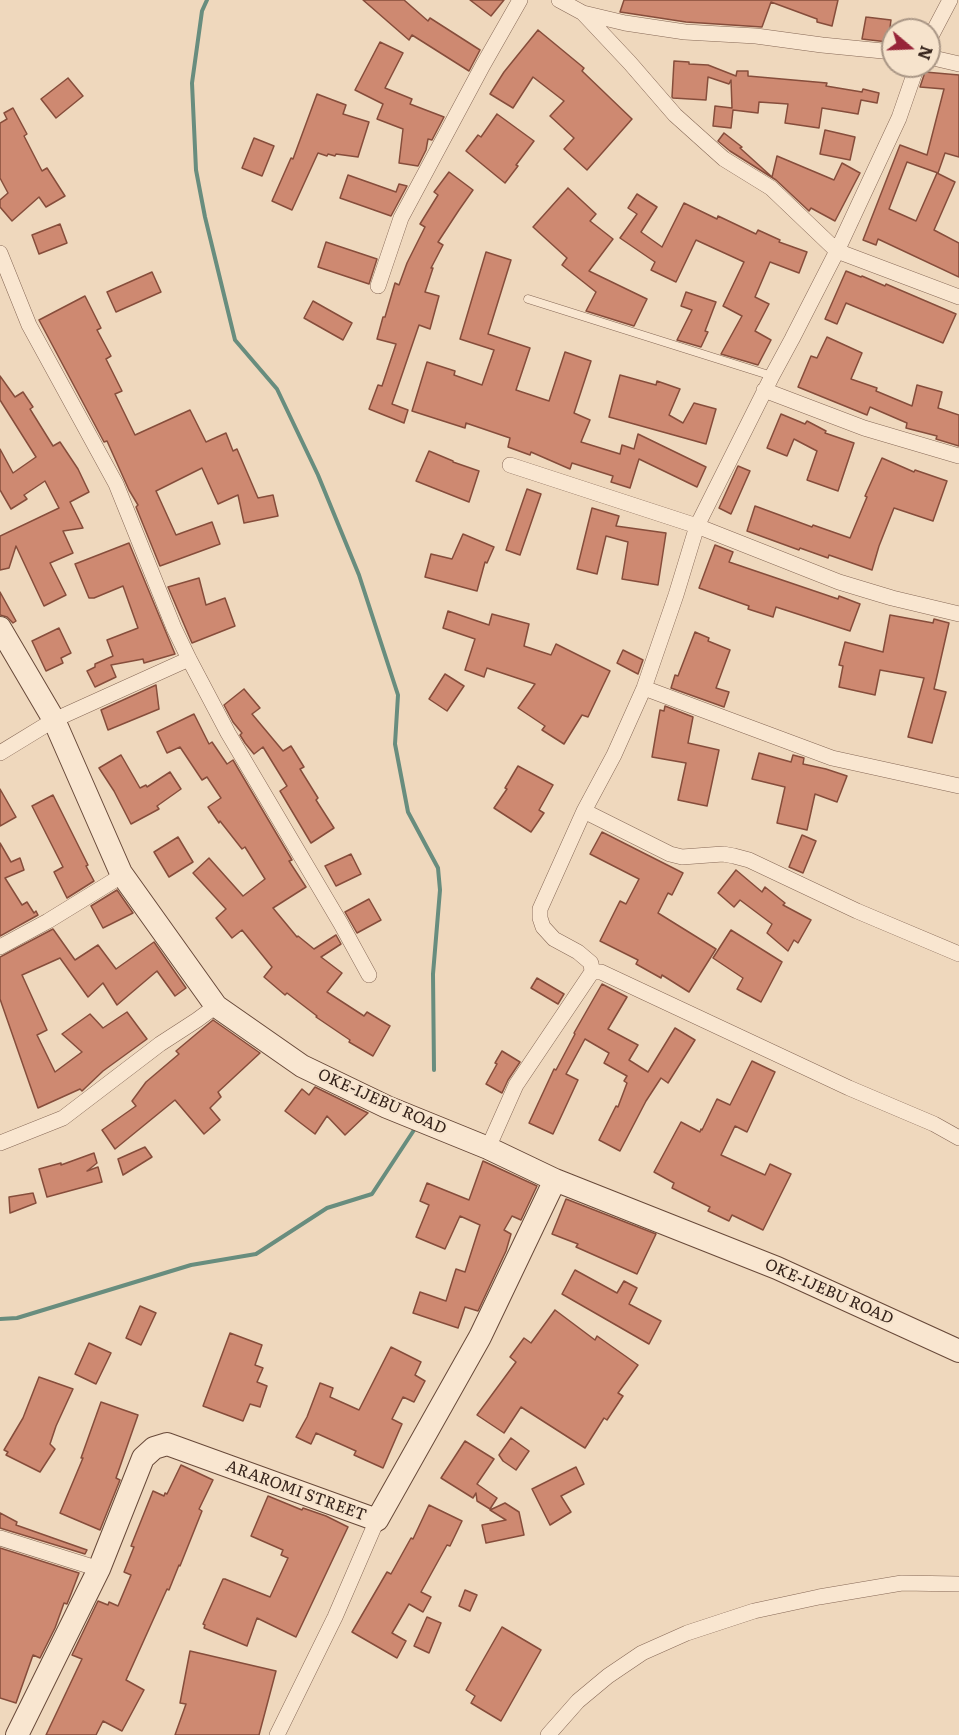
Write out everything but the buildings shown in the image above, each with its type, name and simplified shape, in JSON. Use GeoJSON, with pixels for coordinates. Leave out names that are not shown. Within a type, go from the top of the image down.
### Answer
{"type":"FeatureCollection","features":[{"type":"Feature","properties":{"kind":"main road","name":"OKE-IJEBU ROAD"},"geometry":{"type":"LineString","coordinates":[[0,628],[54,720],[121,873],[216,1006],[302,1066],[387,1107],[488,1148],[555,1180],[777,1268],[959,1351]]}},
{"type":"Feature","properties":{"kind":"main road","name":"ARAROMI STREET"},"geometry":{"type":"LineString","coordinates":[[17,1735],[99,1569],[143,1458],[154,1448],[167,1444],[377,1520],[480,1337],[555,1180]]}},
{"type":"Feature","properties":{"kind":"street"},"geometry":{"type":"LineString","coordinates":[[378,286],[401,218],[520,0]]}},
{"type":"Feature","properties":{"kind":"street"},"geometry":{"type":"LineString","coordinates":[[560,0],[583,12],[625,23],[685,32],[756,36],[881,51]]}},
{"type":"Feature","properties":{"kind":"street"},"geometry":{"type":"LineString","coordinates":[[941,18],[950,0]]}},
{"type":"Feature","properties":{"kind":"street"},"geometry":{"type":"LineString","coordinates":[[583,12],[675,116],[724,159],[771,188],[837,251],[959,297]]}},
{"type":"Feature","properties":{"kind":"street"},"geometry":{"type":"LineString","coordinates":[[941,60],[959,64]]}},
{"type":"Feature","properties":{"kind":"street"},"geometry":{"type":"LineString","coordinates":[[488,1148],[516,1085],[592,972],[591,963],[578,952],[554,939],[543,927],[540,909],[584,811],[614,755],[644,688],[697,526],[764,390],[837,251],[899,118],[913,78]]}},
{"type":"Feature","properties":{"kind":"street"},"geometry":{"type":"LineString","coordinates":[[0,253],[29,325],[116,484],[189,659],[228,733],[369,975]]}},
{"type":"Feature","properties":{"kind":"street"},"geometry":{"type":"LineString","coordinates":[[764,390],[864,428],[959,456]]}},
{"type":"Feature","properties":{"kind":"street"},"geometry":{"type":"LineString","coordinates":[[510,465],[697,526],[839,582],[892,598],[959,614]]}},
{"type":"Feature","properties":{"kind":"street"},"geometry":{"type":"LineString","coordinates":[[0,753],[54,720],[189,659]]}},
{"type":"Feature","properties":{"kind":"street"},"geometry":{"type":"LineString","coordinates":[[644,688],[832,758],[959,786]]}},
{"type":"Feature","properties":{"kind":"street"},"geometry":{"type":"LineString","coordinates":[[584,811],[670,854],[682,857],[723,854],[749,860],[856,912],[959,954]]}},
{"type":"Feature","properties":{"kind":"street"},"geometry":{"type":"LineString","coordinates":[[0,947],[48,921],[117,878],[121,873]]}},
{"type":"Feature","properties":{"kind":"street"},"geometry":{"type":"LineString","coordinates":[[592,972],[601,972],[849,1088],[934,1124],[959,1138]]}},
{"type":"Feature","properties":{"kind":"street"},"geometry":{"type":"LineString","coordinates":[[0,1143],[63,1118],[160,1044],[216,1006]]}},
{"type":"Feature","properties":{"kind":"street"},"geometry":{"type":"LineString","coordinates":[[276,1735],[335,1617],[377,1520]]}},
{"type":"Feature","properties":{"kind":"street"},"geometry":{"type":"LineString","coordinates":[[0,1538],[99,1569]]}},
{"type":"Feature","properties":{"kind":"street"},"geometry":{"type":"LineString","coordinates":[[548,1735],[578,1701],[608,1676],[642,1653],[687,1633],[754,1611],[819,1597],[902,1583],[959,1584]]}},
{"type":"Feature","properties":{"kind":"lane"},"geometry":{"type":"LineString","coordinates":[[528,299],[772,376]]}},
{"type":"Feature","properties":{"kind":"waterway"},"geometry":{"type":"LineString","coordinates":[[207,0],[202,11],[192,83],[196,170],[205,217],[235,340],[277,389],[318,475],[359,575],[398,695],[395,744],[408,812],[438,868],[440,890],[433,974],[434,1070]]}},
{"type":"Feature","properties":{"kind":"waterway"},"geometry":{"type":"LineString","coordinates":[[0,1319],[17,1318],[191,1265],[256,1254],[327,1208],[372,1194],[416,1127]]}}]}
